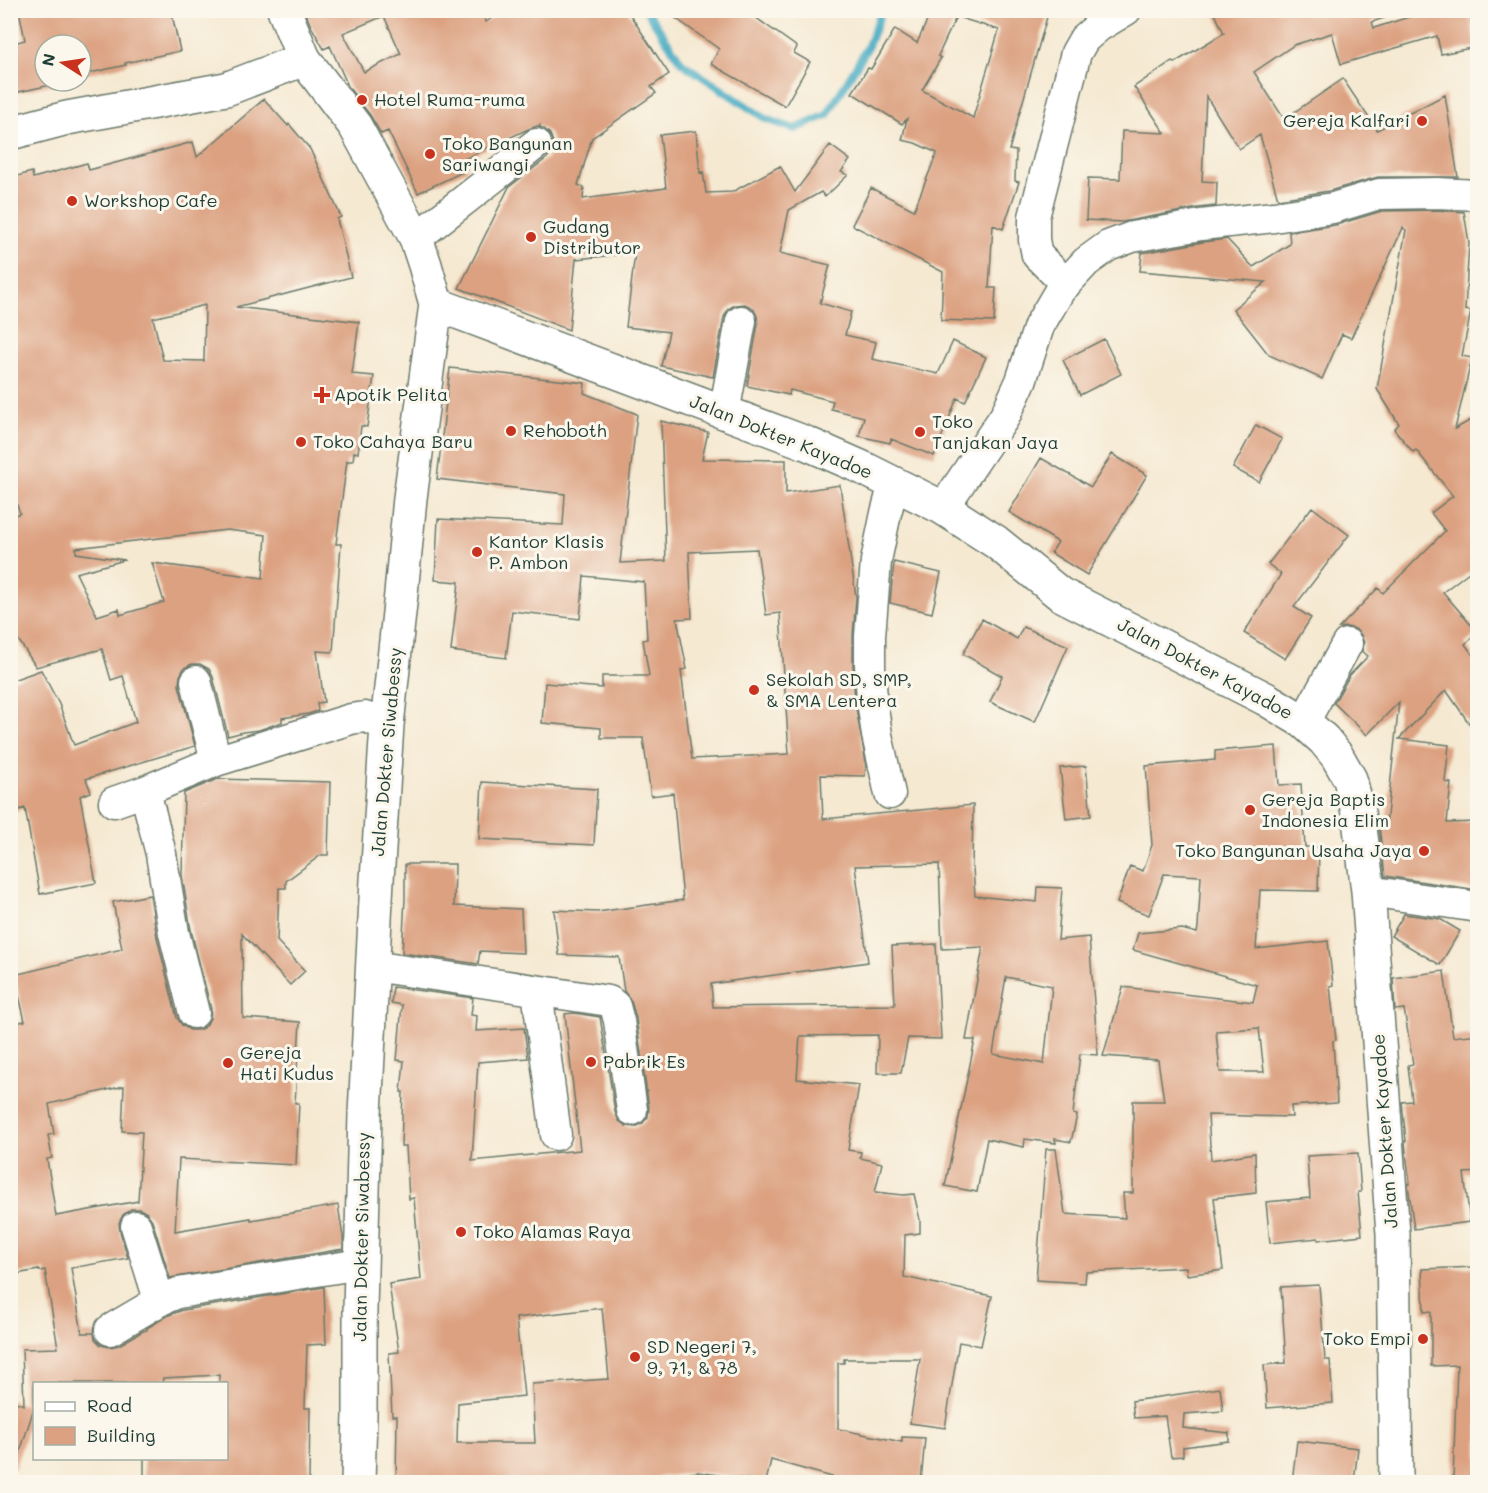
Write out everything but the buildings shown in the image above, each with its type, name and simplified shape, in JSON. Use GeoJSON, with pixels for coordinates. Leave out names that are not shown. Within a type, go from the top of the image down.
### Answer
{"type":"FeatureCollection","features":[{"type":"Feature","properties":{"kind":"main road","name":"Jalan Dokter Siwabessy"},"geometry":{"type":"LineString","coordinates":[[284,10],[304,59],[355,126],[416,237],[435,304],[410,498],[387,725],[365,1114],[358,1482]]}},
{"type":"Feature","properties":{"kind":"main road"},"geometry":{"type":"LineString","coordinates":[[10,133],[67,118],[226,89],[304,59]]}},
{"type":"Feature","properties":{"kind":"main road","name":"Jalan Dokter Kayadoe"},"geometry":{"type":"LineString","coordinates":[[435,304],[806,443],[943,507],[996,543],[1060,594],[1266,699],[1304,722],[1324,740],[1337,756],[1350,779],[1358,812],[1368,891],[1393,1234],[1396,1482]]}},
{"type":"Feature","properties":{"kind":"street"},"geometry":{"type":"LineString","coordinates":[[1066,284],[1037,255],[1034,240],[1034,217],[1076,53],[1084,39],[1125,10]]}},
{"type":"Feature","properties":{"kind":"street"},"geometry":{"type":"LineString","coordinates":[[416,237],[536,144]]}},
{"type":"Feature","properties":{"kind":"street"},"geometry":{"type":"LineString","coordinates":[[943,507],[1005,416],[1021,381],[1039,326],[1060,290],[1086,262],[1108,246],[1132,237],[1201,225],[1333,208],[1379,194],[1478,195]]}},
{"type":"Feature","properties":{"kind":"street"},"geometry":{"type":"LineString","coordinates":[[724,413],[741,321]]}},
{"type":"Feature","properties":{"kind":"street"},"geometry":{"type":"LineString","coordinates":[[890,794],[872,701],[870,636],[876,561],[894,483]]}},
{"type":"Feature","properties":{"kind":"street"},"geometry":{"type":"LineString","coordinates":[[1304,722],[1347,644]]}},
{"type":"Feature","properties":{"kind":"street"},"geometry":{"type":"LineString","coordinates":[[196,681],[216,761]]}},
{"type":"Feature","properties":{"kind":"street"},"geometry":{"type":"LineString","coordinates":[[114,802],[216,761],[351,719],[365,717],[387,725]]}},
{"type":"Feature","properties":{"kind":"street"},"geometry":{"type":"LineString","coordinates":[[145,791],[161,854],[174,933],[194,1013]]}},
{"type":"Feature","properties":{"kind":"street"},"geometry":{"type":"LineString","coordinates":[[1368,891],[1478,907]]}},
{"type":"Feature","properties":{"kind":"street"},"geometry":{"type":"LineString","coordinates":[[372,966],[609,1001],[615,1006],[619,1021],[632,1110]]}},
{"type":"Feature","properties":{"kind":"street"},"geometry":{"type":"LineString","coordinates":[[537,991],[556,1136]]}},
{"type":"Feature","properties":{"kind":"street"},"geometry":{"type":"LineString","coordinates":[[136,1226],[161,1300]]}},
{"type":"Feature","properties":{"kind":"street"},"geometry":{"type":"LineString","coordinates":[[110,1330],[161,1300],[178,1293],[361,1264]]}},
{"type":"Feature","properties":{"kind":"waterway"},"geometry":{"type":"LineString","coordinates":[[646,10],[682,63],[766,119],[795,129],[827,115],[867,48],[882,10]]}},
{"type":"Feature","properties":{"kind":"place","name":"Hotel Ruma-ruma"},"geometry":{"type":"Point","coordinates":[362,100]}},
{"type":"Feature","properties":{"kind":"place","name":"Gereja Kalfari"},"geometry":{"type":"Point","coordinates":[1422,121]}},
{"type":"Feature","properties":{"kind":"place","name":"Toko Bangunan Sariwangi"},"geometry":{"type":"Point","coordinates":[430,154]}},
{"type":"Feature","properties":{"kind":"place","name":"Workshop Cafe"},"geometry":{"type":"Point","coordinates":[72,201]}},
{"type":"Feature","properties":{"kind":"place","name":"Gudang Distributor"},"geometry":{"type":"Point","coordinates":[531,237]}},
{"type":"Feature","properties":{"kind":"place","name":"Apotik Pelita"},"geometry":{"type":"Point","coordinates":[322,395]}},
{"type":"Feature","properties":{"kind":"place","name":"Rehoboth"},"geometry":{"type":"Point","coordinates":[511,431]}},
{"type":"Feature","properties":{"kind":"place","name":"Toko Tanjakan Jaya"},"geometry":{"type":"Point","coordinates":[920,432]}},
{"type":"Feature","properties":{"kind":"place","name":"Toko Cahaya Baru"},"geometry":{"type":"Point","coordinates":[301,442]}},
{"type":"Feature","properties":{"kind":"place","name":"Kantor Klasis P. Ambon"},"geometry":{"type":"Point","coordinates":[477,552]}},
{"type":"Feature","properties":{"kind":"place","name":"Sekolah SD, SMP, & SMA Lentera"},"geometry":{"type":"Point","coordinates":[754,690]}},
{"type":"Feature","properties":{"kind":"place","name":"Gereja Baptis Indonesia Elim"},"geometry":{"type":"Point","coordinates":[1250,810]}},
{"type":"Feature","properties":{"kind":"place","name":"Toko Bangunan Usaha Jaya"},"geometry":{"type":"Point","coordinates":[1424,851]}},
{"type":"Feature","properties":{"kind":"place","name":"Pabrik Es"},"geometry":{"type":"Point","coordinates":[591,1062]}},
{"type":"Feature","properties":{"kind":"place","name":"Gereja Hati Kudus"},"geometry":{"type":"Point","coordinates":[228,1063]}},
{"type":"Feature","properties":{"kind":"place","name":"Toko Alamas Raya"},"geometry":{"type":"Point","coordinates":[461,1232]}},
{"type":"Feature","properties":{"kind":"place","name":"Toko Empi"},"geometry":{"type":"Point","coordinates":[1423,1339]}},
{"type":"Feature","properties":{"kind":"place","name":"SD Negeri 7, 9, 71, & 78"},"geometry":{"type":"Point","coordinates":[635,1357]}}]}
